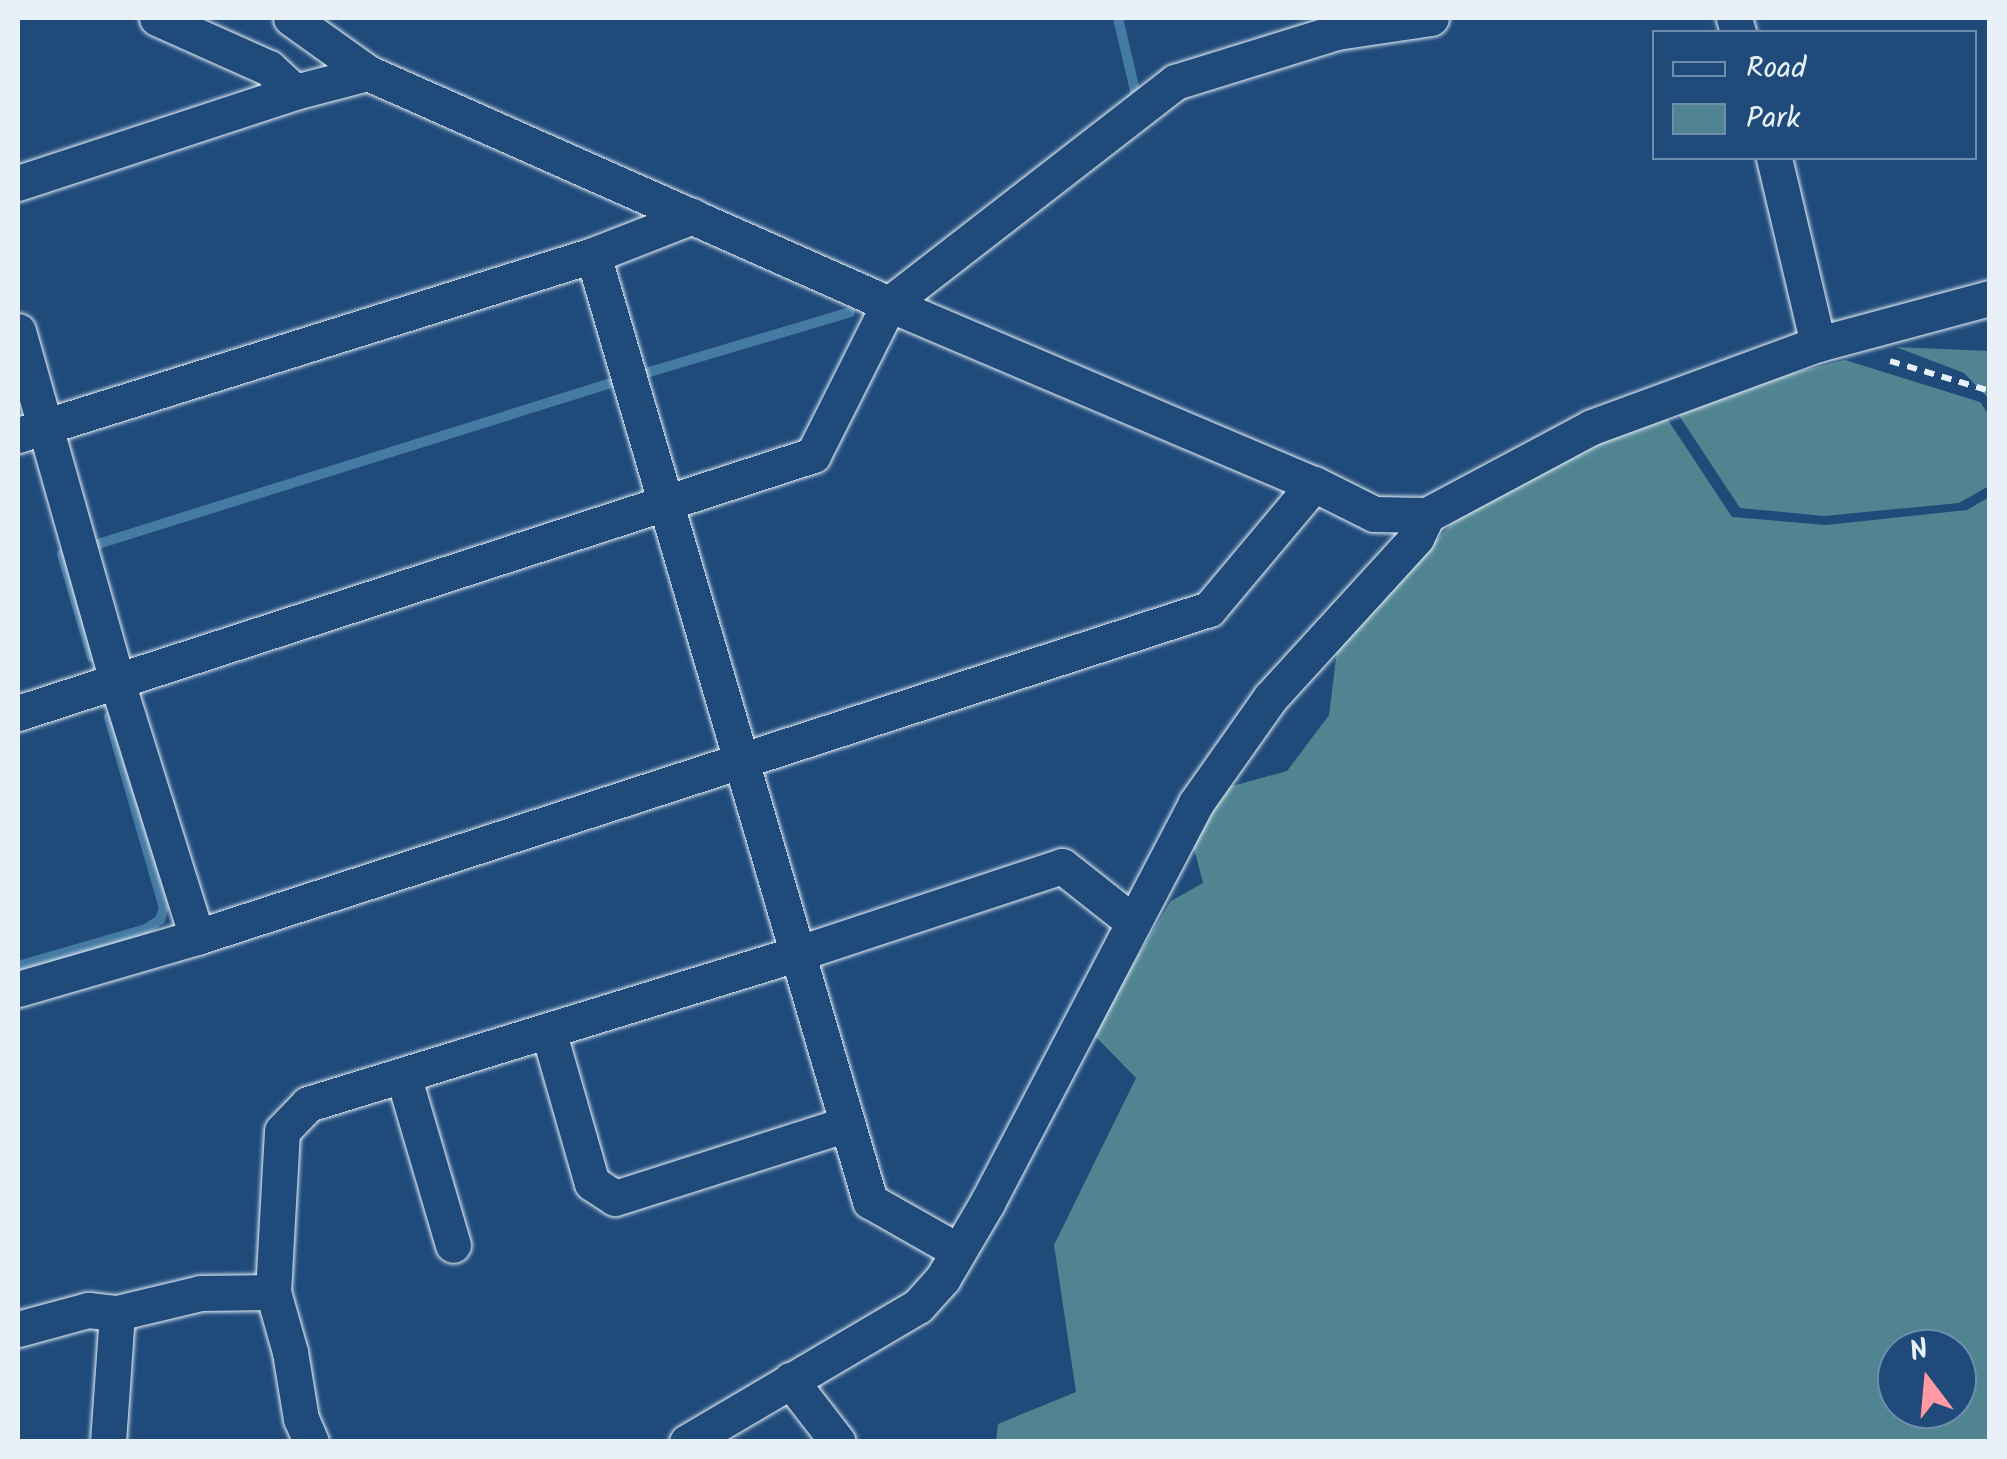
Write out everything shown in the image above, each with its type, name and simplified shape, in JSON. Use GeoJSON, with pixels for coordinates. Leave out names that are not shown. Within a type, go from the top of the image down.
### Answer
{"type":"FeatureCollection","features":[{"type":"Feature","properties":{"kind":"street"},"geometry":{"type":"LineString","coordinates":[[157,18],[269,68],[295,92]]}},
{"type":"Feature","properties":{"kind":"street"},"geometry":{"type":"LineString","coordinates":[[291,18],[368,74],[888,304],[1314,484],[1374,514],[1427,515],[1592,428],[1818,344],[1990,298]]}},
{"type":"Feature","properties":{"kind":"street"},"geometry":{"type":"LineString","coordinates":[[18,713],[812,455],[888,304],[1175,82],[1337,32],[1432,18]]}},
{"type":"Feature","properties":{"kind":"street"},"geometry":{"type":"LineString","coordinates":[[18,183],[295,92],[368,74]]}},
{"type":"Feature","properties":{"kind":"street"},"geometry":{"type":"LineString","coordinates":[[1774,160],[1818,344]]}},
{"type":"Feature","properties":{"kind":"street"},"geometry":{"type":"LineString","coordinates":[[32,431],[593,255],[693,216]]}},
{"type":"Feature","properties":{"kind":"street"},"geometry":{"type":"LineString","coordinates":[[593,255],[870,1200],[958,1251]]}},
{"type":"Feature","properties":{"kind":"street"},"geometry":{"type":"LineString","coordinates":[[18,331],[32,431],[118,682],[197,937]]}},
{"type":"Feature","properties":{"kind":"street"},"geometry":{"type":"LineString","coordinates":[[18,989],[197,937],[1209,609],[1314,484]]}},
{"type":"Feature","properties":{"kind":"street"},"geometry":{"type":"LineString","coordinates":[[687,1442],[918,1306],[942,1278],[1196,803],[1270,698],[1416,538],[1427,515]]}},
{"type":"Feature","properties":{"kind":"street"},"geometry":{"type":"LineString","coordinates":[[310,1442],[301,1419],[290,1352],[272,1292],[282,1131],[308,1104],[796,954],[1062,866],[1133,922]]}},
{"type":"Feature","properties":{"kind":"street"},"geometry":{"type":"LineString","coordinates":[[548,1030],[592,1183],[615,1198],[847,1124]]}},
{"type":"Feature","properties":{"kind":"street"},"geometry":{"type":"LineString","coordinates":[[403,1075],[453,1245]]}},
{"type":"Feature","properties":{"kind":"street"},"geometry":{"type":"LineString","coordinates":[[18,1329],[88,1310],[117,1313],[200,1293],[272,1292]]}},
{"type":"Feature","properties":{"kind":"street"},"geometry":{"type":"LineString","coordinates":[[108,1442],[117,1313]]}},
{"type":"Feature","properties":{"kind":"street"},"geometry":{"type":"LineString","coordinates":[[790,1380],[838,1442]]}},
{"type":"Feature","properties":{"kind":"path"},"geometry":{"type":"LineString","coordinates":[[1872,356],[1990,391]]}},
{"type":"Feature","properties":{"kind":"green space"},"geometry":{"type":"Polygon","coordinates":[[[1896,347],[1989,351],[1989,399],[1964,373],[1896,347]]]}},
{"type":"Feature","properties":{"kind":"green space"},"geometry":{"type":"Polygon","coordinates":[[[1845,360],[1980,402],[1989,415],[1989,486],[1959,503],[1824,516],[1740,508],[1678,414],[1735,388],[1845,360]]]}},
{"type":"Feature","properties":{"kind":"green space"},"geometry":{"type":"Polygon","coordinates":[[[1666,417],[1732,517],[1826,525],[1967,510],[1989,497],[1989,1441],[996,1442],[998,1424],[1076,1392],[1054,1245],[1136,1078],[1092,1033],[1171,901],[1203,883],[1192,841],[1225,788],[1287,771],[1329,715],[1337,650],[1453,522],[1592,441],[1666,417]]]}},
{"type":"Feature","properties":{"kind":"waterway"},"geometry":{"type":"LineString","coordinates":[[1118,18],[1136,95],[1131,99]]}},
{"type":"Feature","properties":{"kind":"waterway"},"geometry":{"type":"LineString","coordinates":[[646,373],[850,312]]}},
{"type":"Feature","properties":{"kind":"waterway"},"geometry":{"type":"LineString","coordinates":[[98,544],[614,382]]}},
{"type":"Feature","properties":{"kind":"waterway"},"geometry":{"type":"LineString","coordinates":[[67,553],[62,554],[92,657]]}},
{"type":"Feature","properties":{"kind":"waterway"},"geometry":{"type":"LineString","coordinates":[[18,966],[146,929],[160,920],[164,908],[109,717]]}}]}
